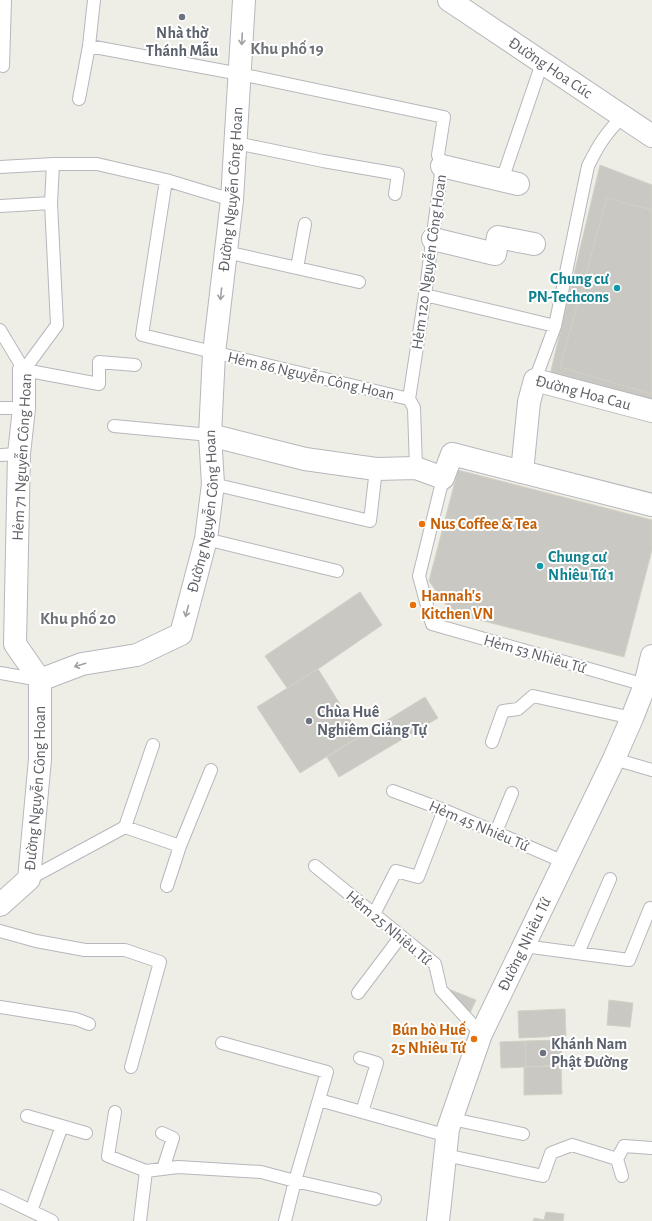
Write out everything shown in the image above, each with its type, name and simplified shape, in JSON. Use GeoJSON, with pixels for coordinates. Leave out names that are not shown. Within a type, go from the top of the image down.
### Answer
{"type":"FeatureCollection","features":[{"type":"Feature","properties":{"kind":"street","name":"Đường Nguyễn Công Hoan"},"geometry":{"type":"LineString","coordinates":[[0,905],[29,879],[40,759],[40,680],[82,664],[137,655],[181,634],[206,539],[213,484],[210,435],[214,353],[232,200],[244,0]]}},
{"type":"Feature","properties":{"kind":"street","name":"Đường Hoa Cúc"},"geometry":{"type":"LineString","coordinates":[[449,0],[652,136]]}},
{"type":"Feature","properties":{"kind":"street"},"geometry":{"type":"LineString","coordinates":[[442,166],[510,182]]}},
{"type":"Feature","properties":{"kind":"street"},"geometry":{"type":"LineString","coordinates":[[433,239],[495,254],[498,237],[534,244]]}},
{"type":"Feature","properties":{"kind":"street","name":"Hẻm 71 Nguyễn Công Hoan"},"geometry":{"type":"LineString","coordinates":[[24,370],[24,408],[10,455],[15,644],[40,680]]}},
{"type":"Feature","properties":{"kind":"street","name":"Đường Hoa Cau"},"geometry":{"type":"LineString","coordinates":[[522,472],[529,402],[535,380],[652,411]]}},
{"type":"Feature","properties":{"kind":"street"},"geometry":{"type":"LineString","coordinates":[[210,435],[305,459],[376,469],[416,468],[442,478],[452,454],[652,504]]}},
{"type":"Feature","properties":{"kind":"street","name":"Đường Nhiêu Tứ"},"geometry":{"type":"LineString","coordinates":[[438,1221],[448,1137],[481,1034],[614,759],[648,685],[652,656]]}},
{"type":"Feature","properties":{"kind":"lane"},"geometry":{"type":"LineString","coordinates":[[3,66],[5,0]]}},
{"type":"Feature","properties":{"kind":"lane"},"geometry":{"type":"LineString","coordinates":[[79,99],[90,46],[94,0]]}},
{"type":"Feature","properties":{"kind":"lane"},"geometry":{"type":"LineString","coordinates":[[90,46],[240,74]]}},
{"type":"Feature","properties":{"kind":"lane"},"geometry":{"type":"LineString","coordinates":[[510,182],[542,63]]}},
{"type":"Feature","properties":{"kind":"lane","name":"Hẻm 120 Nguyễn Công Hoan"},"geometry":{"type":"LineString","coordinates":[[240,74],[444,117],[438,156],[442,166],[433,239],[409,399]]}},
{"type":"Feature","properties":{"kind":"lane"},"geometry":{"type":"LineString","coordinates":[[535,380],[555,326],[588,166],[599,144],[609,130],[623,116]]}},
{"type":"Feature","properties":{"kind":"lane"},"geometry":{"type":"LineString","coordinates":[[236,143],[398,174],[395,194]]}},
{"type":"Feature","properties":{"kind":"lane"},"geometry":{"type":"LineString","coordinates":[[0,167],[53,164],[97,164],[166,180],[232,200]]}},
{"type":"Feature","properties":{"kind":"lane","name":"Hẻm 71 Nguyễn Công Hoan"},"geometry":{"type":"LineString","coordinates":[[24,370],[57,325],[51,203],[53,164]]}},
{"type":"Feature","properties":{"kind":"lane","name":"Hẻm 86 Nguyễn Công Hoan"},"geometry":{"type":"LineString","coordinates":[[166,180],[142,335],[409,399]]}},
{"type":"Feature","properties":{"kind":"lane"},"geometry":{"type":"LineString","coordinates":[[0,206],[51,203]]}},
{"type":"Feature","properties":{"kind":"lane"},"geometry":{"type":"LineString","coordinates":[[297,268],[305,224]]}},
{"type":"Feature","properties":{"kind":"lane"},"geometry":{"type":"LineString","coordinates":[[226,252],[359,282]]}},
{"type":"Feature","properties":{"kind":"lane"},"geometry":{"type":"LineString","coordinates":[[425,295],[555,326]]}},
{"type":"Feature","properties":{"kind":"lane"},"geometry":{"type":"LineString","coordinates":[[0,330],[24,370],[99,384],[99,362],[136,365]]}},
{"type":"Feature","properties":{"kind":"lane"},"geometry":{"type":"LineString","coordinates":[[409,399],[414,408],[416,468]]}},
{"type":"Feature","properties":{"kind":"lane"},"geometry":{"type":"LineString","coordinates":[[0,408],[24,408]]}},
{"type":"Feature","properties":{"kind":"lane"},"geometry":{"type":"LineString","coordinates":[[114,426],[210,435]]}},
{"type":"Feature","properties":{"kind":"lane"},"geometry":{"type":"LineString","coordinates":[[213,484],[370,521],[376,469]]}},
{"type":"Feature","properties":{"kind":"lane","name":"Hẻm 53 Nhiêu Tứ"},"geometry":{"type":"LineString","coordinates":[[442,478],[419,576],[432,624],[648,685]]}},
{"type":"Feature","properties":{"kind":"lane"},"geometry":{"type":"LineString","coordinates":[[206,539],[337,571]]}},
{"type":"Feature","properties":{"kind":"lane"},"geometry":{"type":"LineString","coordinates":[[0,673],[4,672],[40,680]]}},
{"type":"Feature","properties":{"kind":"lane"},"geometry":{"type":"LineString","coordinates":[[492,742],[503,711],[518,709],[533,696],[632,718]]}},
{"type":"Feature","properties":{"kind":"lane"},"geometry":{"type":"LineString","coordinates":[[29,879],[125,827],[153,745]]}},
{"type":"Feature","properties":{"kind":"lane"},"geometry":{"type":"LineString","coordinates":[[614,759],[652,770]]}},
{"type":"Feature","properties":{"kind":"lane"},"geometry":{"type":"LineString","coordinates":[[166,886],[180,846],[211,770]]}},
{"type":"Feature","properties":{"kind":"lane","name":"Hẻm 45 Nhiêu Tứ"},"geometry":{"type":"LineString","coordinates":[[393,791],[444,810],[564,862]]}},
{"type":"Feature","properties":{"kind":"lane"},"geometry":{"type":"LineString","coordinates":[[496,832],[512,793]]}},
{"type":"Feature","properties":{"kind":"lane"},"geometry":{"type":"LineString","coordinates":[[374,914],[396,871],[418,877],[444,810]]}},
{"type":"Feature","properties":{"kind":"lane"},"geometry":{"type":"LineString","coordinates":[[125,827],[180,846]]}},
{"type":"Feature","properties":{"kind":"lane","name":"Hẻm 25 Nhiêu Tứ"},"geometry":{"type":"LineString","coordinates":[[314,866],[435,964],[441,990],[481,1034]]}},
{"type":"Feature","properties":{"kind":"lane"},"geometry":{"type":"LineString","coordinates":[[578,953],[610,879]]}},
{"type":"Feature","properties":{"kind":"lane"},"geometry":{"type":"LineString","coordinates":[[524,946],[629,960],[650,908]]}},
{"type":"Feature","properties":{"kind":"lane"},"geometry":{"type":"LineString","coordinates":[[0,931],[36,941],[85,950],[125,950],[160,962],[131,1067]]}},
{"type":"Feature","properties":{"kind":"lane"},"geometry":{"type":"LineString","coordinates":[[358,993],[401,936]]}},
{"type":"Feature","properties":{"kind":"lane"},"geometry":{"type":"LineString","coordinates":[[0,1007],[76,1019],[89,1024]]}},
{"type":"Feature","properties":{"kind":"lane"},"geometry":{"type":"LineString","coordinates":[[222,1043],[327,1072],[295,1181],[285,1221]]}},
{"type":"Feature","properties":{"kind":"lane"},"geometry":{"type":"LineString","coordinates":[[360,1058],[377,1063],[362,1112]]}},
{"type":"Feature","properties":{"kind":"lane"},"geometry":{"type":"LineString","coordinates":[[319,1100],[448,1137],[543,1176],[551,1153],[572,1146],[617,1159]]}},
{"type":"Feature","properties":{"kind":"lane"},"geometry":{"type":"LineString","coordinates":[[115,1112],[108,1156],[146,1171],[178,1168],[261,1172],[375,1199]]}},
{"type":"Feature","properties":{"kind":"lane"},"geometry":{"type":"LineString","coordinates":[[27,1116],[86,1133]]}},
{"type":"Feature","properties":{"kind":"lane"},"geometry":{"type":"LineString","coordinates":[[31,1211],[62,1126]]}},
{"type":"Feature","properties":{"kind":"lane"},"geometry":{"type":"LineString","coordinates":[[162,1134],[173,1138],[163,1169]]}},
{"type":"Feature","properties":{"kind":"lane"},"geometry":{"type":"LineString","coordinates":[[448,1137],[523,1134]]}},
{"type":"Feature","properties":{"kind":"lane"},"geometry":{"type":"LineString","coordinates":[[622,1176],[617,1159],[624,1146],[652,1148]]}},
{"type":"Feature","properties":{"kind":"lane"},"geometry":{"type":"LineString","coordinates":[[140,1221],[146,1171]]}},
{"type":"Feature","properties":{"kind":"lane"},"geometry":{"type":"LineString","coordinates":[[0,1196],[52,1221]]}},
{"type":"Feature","properties":{"kind":"building","name":"Chung cư PN-Techcons"},"geometry":{"type":"Polygon","coordinates":[[[600,165],[652,185],[652,410],[549,379],[600,165]]]}},
{"type":"Feature","properties":{"kind":"building","name":"Chung cư PN-Techcons"},"geometry":{"type":"Polygon","coordinates":[[[607,198],[652,210],[652,394],[560,367],[607,198]]]}},
{"type":"Feature","properties":{"kind":"building","name":"Chung cư Nhiêu Tứ 1"},"geometry":{"type":"Polygon","coordinates":[[[458,470],[652,520],[652,550],[624,657],[452,613],[429,581],[458,470]]]}},
{"type":"Feature","properties":{"kind":"building"},"geometry":{"type":"Polygon","coordinates":[[[360,592],[382,625],[318,669],[287,688],[265,656],[360,592]]]}},
{"type":"Feature","properties":{"kind":"building","name":"Chùa Huê Nghiêm Giảng Tự"},"geometry":{"type":"Polygon","coordinates":[[[318,669],[360,736],[300,773],[257,707],[318,669]]]}},
{"type":"Feature","properties":{"kind":"building"},"geometry":{"type":"Polygon","coordinates":[[[425,697],[438,718],[339,777],[327,757],[425,697]]]}},
{"type":"Feature","properties":{"kind":"building"},"geometry":{"type":"Polygon","coordinates":[[[451,990],[476,1000],[469,1015],[450,995],[451,990]]]}},
{"type":"Feature","properties":{"kind":"building"},"geometry":{"type":"Polygon","coordinates":[[[609,1000],[633,1003],[630,1027],[607,1025],[609,1000]]]}},
{"type":"Feature","properties":{"kind":"building"},"geometry":{"type":"Polygon","coordinates":[[[565,1009],[566,1036],[519,1038],[518,1011],[565,1009]]]}},
{"type":"Feature","properties":{"kind":"building","name":"Khánh Nam Phật Đường"},"geometry":{"type":"Polygon","coordinates":[[[561,1040],[562,1065],[526,1067],[525,1041],[561,1040]]]}},
{"type":"Feature","properties":{"kind":"building"},"geometry":{"type":"Polygon","coordinates":[[[525,1041],[526,1067],[501,1068],[500,1042],[525,1041]]]}},
{"type":"Feature","properties":{"kind":"building"},"geometry":{"type":"Polygon","coordinates":[[[561,1066],[562,1094],[524,1095],[524,1067],[561,1066]]]}},
{"type":"Feature","properties":{"kind":"building"},"geometry":{"type":"Polygon","coordinates":[[[546,1212],[564,1214],[563,1221],[533,1221],[534,1218],[544,1220],[546,1212]]]}},
{"type":"Feature","properties":{"kind":"place","name":"Nhà thờ Thánh Mẫu"},"geometry":{"type":"Point","coordinates":[182,17]}},
{"type":"Feature","properties":{"kind":"place","name":"Chung cư PN-Techcons"},"geometry":{"type":"Point","coordinates":[617,288]}},
{"type":"Feature","properties":{"kind":"place","name":"Nus Coffee & Tea"},"geometry":{"type":"Point","coordinates":[422,524]}},
{"type":"Feature","properties":{"kind":"place","name":"Chung cư Nhiêu Tứ 1"},"geometry":{"type":"Point","coordinates":[540,566]}},
{"type":"Feature","properties":{"kind":"place","name":"Hannah's Kitchen VN"},"geometry":{"type":"Point","coordinates":[413,605]}},
{"type":"Feature","properties":{"kind":"place","name":"Chùa Huê Nghiêm Giảng Tự"},"geometry":{"type":"Point","coordinates":[309,721]}},
{"type":"Feature","properties":{"kind":"place","name":"Bún bò Huế 25 Nhiêu Tứ"},"geometry":{"type":"Point","coordinates":[474,1039]}},
{"type":"Feature","properties":{"kind":"place","name":"Khánh Nam Phật Đường"},"geometry":{"type":"Point","coordinates":[543,1053]}},
{"type":"Feature","properties":{"kind":"district","name":"Khu phố 19"},"geometry":{"type":"Point","coordinates":[287,48]}},
{"type":"Feature","properties":{"kind":"district","name":"Khu phố 20"},"geometry":{"type":"Point","coordinates":[78,618]}}]}
